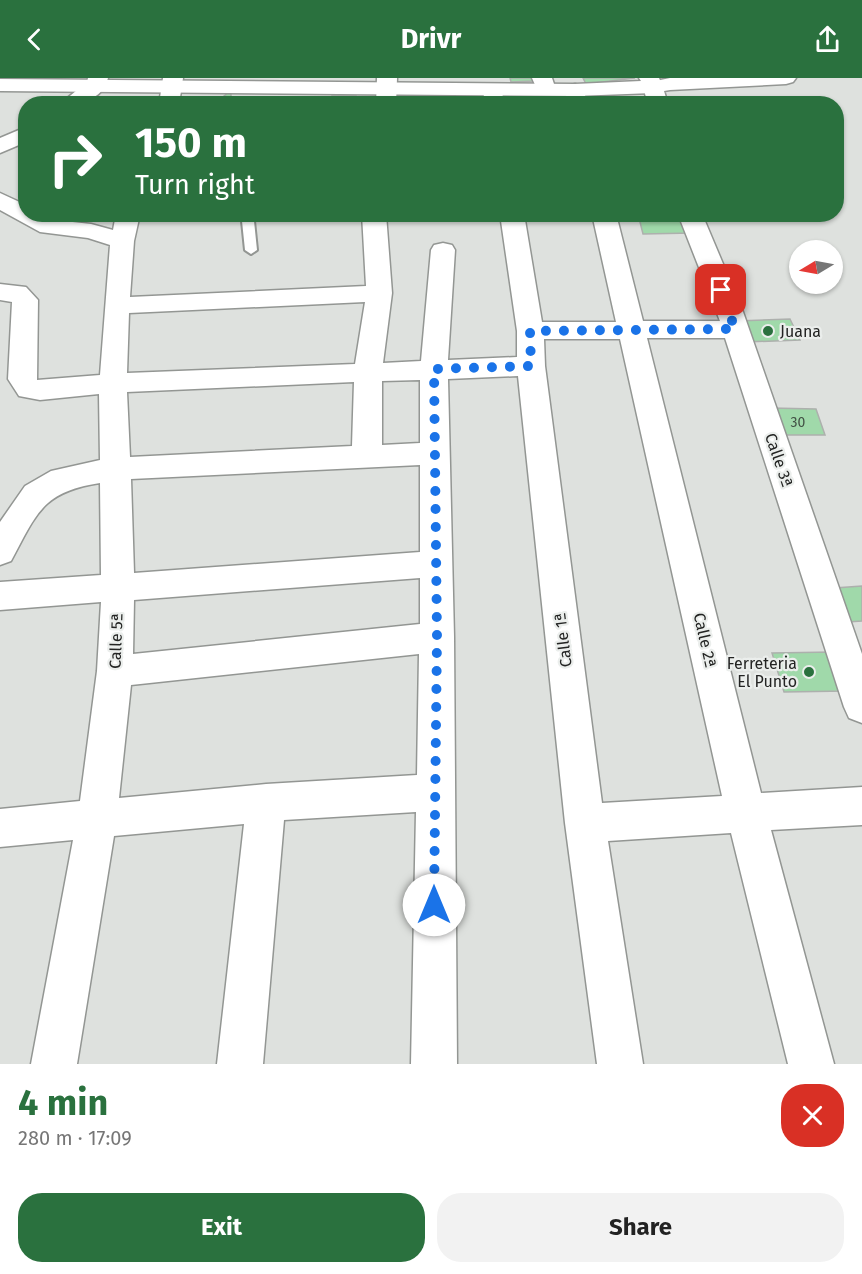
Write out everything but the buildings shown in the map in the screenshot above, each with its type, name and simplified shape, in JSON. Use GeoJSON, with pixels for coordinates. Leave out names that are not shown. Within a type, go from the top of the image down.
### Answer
{"type":"FeatureCollection","features":[{"type":"Feature","properties":{"kind":"street"},"geometry":{"type":"LineString","coordinates":[[586,96],[653,89],[670,84],[786,78]]}},
{"type":"Feature","properties":{"kind":"street"},"geometry":{"type":"LineString","coordinates":[[80,96],[97,82]]}},
{"type":"Feature","properties":{"kind":"street"},"geometry":{"type":"LineString","coordinates":[[9,83],[97,82],[171,90],[241,82],[315,83],[387,89],[467,84],[492,96]]}},
{"type":"Feature","properties":{"kind":"street"},"geometry":{"type":"LineString","coordinates":[[498,96],[544,84],[574,96]]}},
{"type":"Feature","properties":{"kind":"street"},"geometry":{"type":"LineString","coordinates":[[0,147],[18,137]]}},
{"type":"Feature","properties":{"kind":"street"},"geometry":{"type":"LineString","coordinates":[[0,200],[18,210]]}},
{"type":"Feature","properties":{"kind":"street"},"geometry":{"type":"LineString","coordinates":[[39,222],[48,227],[91,231],[125,228]]}},
{"type":"Feature","properties":{"kind":"street"},"geometry":{"type":"LineString","coordinates":[[367,455],[368,372],[379,293],[375,222]]}},
{"type":"Feature","properties":{"kind":"street","name":"Calle 1ª"},"geometry":{"type":"LineString","coordinates":[[513,222],[530,331],[531,366],[585,823],[620,1064]]}},
{"type":"Feature","properties":{"kind":"street","name":"Calle 2ª"},"geometry":{"type":"LineString","coordinates":[[606,222],[746,813],[810,1064]]}},
{"type":"Feature","properties":{"kind":"street","name":"Calle 3ª"},"geometry":{"type":"LineString","coordinates":[[693,222],[729,309],[860,694]]}},
{"type":"Feature","properties":{"kind":"street","name":"Calle 5ª"},"geometry":{"type":"LineString","coordinates":[[54,1064],[97,819],[115,671],[118,588],[114,383],[116,306],[125,228]]}},
{"type":"Feature","properties":{"kind":"street"},"geometry":{"type":"LineString","coordinates":[[434,1064],[434,792],[437,637],[434,369],[443,250]]}},
{"type":"Feature","properties":{"kind":"street"},"geometry":{"type":"LineString","coordinates":[[0,292],[17,293],[25,300],[22,380],[29,389],[114,383],[531,366]]}},
{"type":"Feature","properties":{"kind":"street"},"geometry":{"type":"LineString","coordinates":[[116,306],[379,293]]}},
{"type":"Feature","properties":{"kind":"street"},"geometry":{"type":"LineString","coordinates":[[530,331],[735,329]]}},
{"type":"Feature","properties":{"kind":"street"},"geometry":{"type":"LineString","coordinates":[[0,552],[21,513],[33,498],[52,482],[115,469],[435,453]]}},
{"type":"Feature","properties":{"kind":"street"},"geometry":{"type":"LineString","coordinates":[[0,596],[436,564]]}},
{"type":"Feature","properties":{"kind":"street"},"geometry":{"type":"LineString","coordinates":[[115,671],[437,637]]}},
{"type":"Feature","properties":{"kind":"street"},"geometry":{"type":"LineString","coordinates":[[0,828],[266,803],[434,792]]}},
{"type":"Feature","properties":{"kind":"street"},"geometry":{"type":"LineString","coordinates":[[240,1064],[266,803]]}},
{"type":"Feature","properties":{"kind":"street"},"geometry":{"type":"LineString","coordinates":[[585,823],[862,806]]}},
{"type":"Feature","properties":{"kind":"lane"},"geometry":{"type":"LineString","coordinates":[[248,222],[251,250]]}},
{"type":"Feature","properties":{"kind":"place","name":"Juana"},"geometry":{"type":"Point","coordinates":[768,331]}},
{"type":"Feature","properties":{"kind":"place","name":"Ferreteria El Punto"},"geometry":{"type":"Point","coordinates":[809,672]}},
{"type":"Feature","properties":{"kind":"route"},"geometry":{"type":"LineString","coordinates":[[434,905],[437,637],[434,369],[531,366],[530,331],[735,329],[721,290]]}}]}
